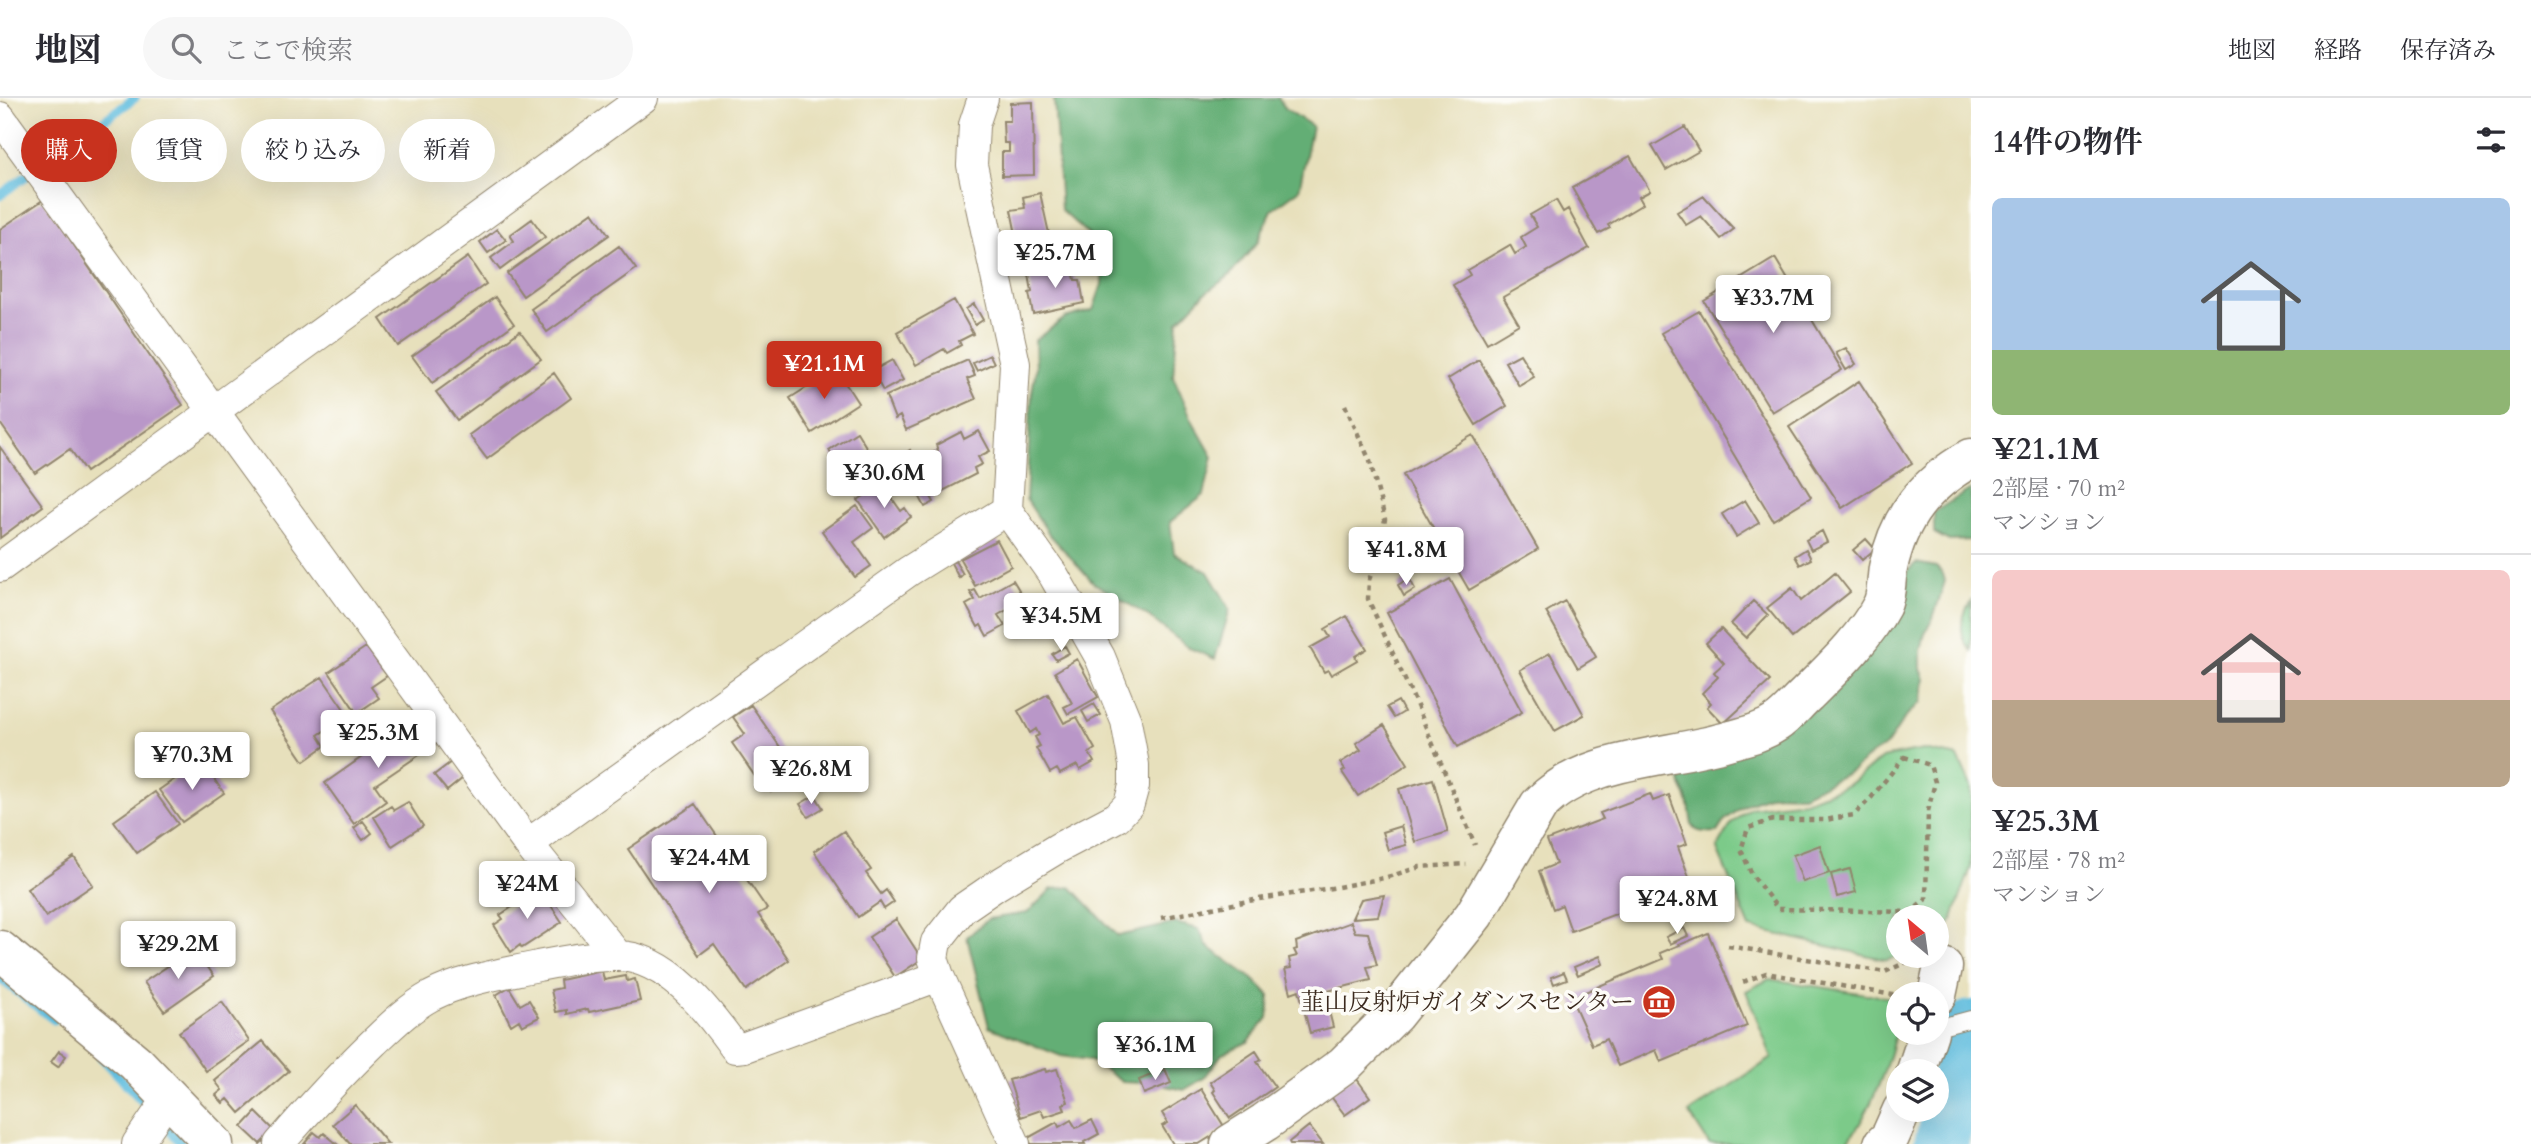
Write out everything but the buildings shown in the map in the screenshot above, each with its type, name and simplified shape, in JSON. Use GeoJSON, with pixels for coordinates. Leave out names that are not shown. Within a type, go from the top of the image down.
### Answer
{"type":"FeatureCollection","features":[{"type":"Feature","properties":{"kind":"street"},"geometry":{"type":"LineString","coordinates":[[0,567],[643,98]]}},
{"type":"Feature","properties":{"kind":"street"},"geometry":{"type":"LineString","coordinates":[[983,98],[974,125],[972,165],[1015,363],[1007,510],[1054,576],[1100,657],[1126,721],[1134,765],[1134,786],[1129,804],[1117,817],[997,884],[962,909],[936,942],[933,958],[939,976],[1015,1144]]}},
{"type":"Feature","properties":{"kind":"street"},"geometry":{"type":"LineString","coordinates":[[0,117],[528,844],[617,956]]}},
{"type":"Feature","properties":{"kind":"street"},"geometry":{"type":"LineString","coordinates":[[1230,1144],[1344,1065],[1395,1014],[1474,915],[1490,873],[1550,793],[1579,775],[1718,744],[1751,735],[1776,723],[1837,664],[1870,624],[1883,602],[1895,544],[1920,497],[1937,479],[1971,458]]}},
{"type":"Feature","properties":{"kind":"street"},"geometry":{"type":"LineString","coordinates":[[528,844],[909,571],[1007,510]]}},
{"type":"Feature","properties":{"kind":"street"},"geometry":{"type":"LineString","coordinates":[[0,950],[136,1063],[155,1118],[214,1144]]}},
{"type":"Feature","properties":{"kind":"street"},"geometry":{"type":"LineString","coordinates":[[279,1144],[331,1083],[401,1017],[431,996],[469,981],[552,963],[629,957],[648,964],[675,980],[697,998],[736,1048],[939,976]]}},
{"type":"Feature","properties":{"kind":"street"},"geometry":{"type":"LineString","coordinates":[[1883,1144],[1896,1122]]}},
{"type":"Feature","properties":{"kind":"path"},"geometry":{"type":"LineString","coordinates":[[1345,405],[1366,450],[1385,519],[1379,552],[1369,580],[1368,599],[1490,873]]}},
{"type":"Feature","properties":{"kind":"path"},"geometry":{"type":"LineString","coordinates":[[1904,757],[1930,765],[1935,782],[1928,811],[1926,899],[1911,915],[1778,909],[1752,875],[1741,850],[1748,828],[1773,820],[1825,820],[1854,815],[1904,757]]}},
{"type":"Feature","properties":{"kind":"path"},"geometry":{"type":"LineString","coordinates":[[1161,918],[1350,885],[1420,867],[1457,863],[1490,873]]}},
{"type":"Feature","properties":{"kind":"path"},"geometry":{"type":"LineString","coordinates":[[1728,946],[1885,972],[1916,958],[1927,958],[1937,982]]}},
{"type":"Feature","properties":{"kind":"path"},"geometry":{"type":"LineString","coordinates":[[1743,982],[1766,973],[1886,994]]}},
{"type":"Feature","properties":{"kind":"green space"},"geometry":{"type":"Polygon","coordinates":[[[1054,98],[1278,98],[1286,109],[1312,126],[1299,190],[1272,210],[1257,243],[1230,275],[1204,294],[1178,321],[1173,376],[1192,420],[1213,457],[1204,495],[1170,522],[1174,553],[1208,572],[1230,609],[1215,659],[1189,648],[1148,616],[1094,583],[1049,534],[1026,499],[1032,392],[1036,369],[1035,340],[1065,318],[1093,310],[1102,284],[1103,248],[1061,210],[1054,98]]]}},
{"type":"Feature","properties":{"kind":"green space"},"geometry":{"type":"Polygon","coordinates":[[[1971,489],[1971,540],[1949,541],[1934,533],[1934,512],[1971,489]]]}},
{"type":"Feature","properties":{"kind":"green space"},"geometry":{"type":"Polygon","coordinates":[[[1916,563],[1936,567],[1943,574],[1945,581],[1921,651],[1921,669],[1925,679],[1921,702],[1906,716],[1886,746],[1852,771],[1803,795],[1773,794],[1747,804],[1725,820],[1717,832],[1695,829],[1687,797],[1680,782],[1680,774],[1712,756],[1891,627],[1901,609],[1905,578],[1916,563]]]}},
{"type":"Feature","properties":{"kind":"green space"},"geometry":{"type":"Polygon","coordinates":[[[1971,601],[1971,650],[1964,638],[1962,626],[1971,601]]]}},
{"type":"Feature","properties":{"kind":"green space"},"geometry":{"type":"Polygon","coordinates":[[[1923,750],[1958,757],[1971,786],[1971,867],[1950,922],[1950,905],[1886,905],[1886,960],[1750,928],[1717,849],[1732,823],[1750,808],[1804,801],[1848,785],[1882,758],[1923,750]]]}},
{"type":"Feature","properties":{"kind":"green space"},"geometry":{"type":"Polygon","coordinates":[[[1071,887],[1118,936],[1176,923],[1199,929],[1207,946],[1253,979],[1270,996],[1268,1018],[1248,1042],[1222,1054],[1204,1078],[1184,1090],[1157,1084],[1122,1082],[1091,1060],[1061,1056],[989,1027],[967,937],[988,919],[1027,913],[1052,889],[1071,887]]]}},
{"type":"Feature","properties":{"kind":"green space"},"geometry":{"type":"Polygon","coordinates":[[[1769,979],[1886,997],[1886,1045],[1892,1045],[1875,1094],[1846,1144],[1709,1144],[1689,1113],[1772,1058],[1746,991],[1769,979]]]}},
{"type":"Feature","properties":{"kind":"waterway"},"geometry":{"type":"LineString","coordinates":[[0,195],[135,98]]}},
{"type":"Feature","properties":{"kind":"waterway"},"geometry":{"type":"LineString","coordinates":[[0,979],[54,1020]]}},
{"type":"Feature","properties":{"kind":"waterway"},"geometry":{"type":"LineString","coordinates":[[1941,1144],[1971,1027]]}},
{"type":"Feature","properties":{"kind":"waterway"},"geometry":{"type":"LineString","coordinates":[[101,1057],[182,1144]]}},
{"type":"Feature","properties":{"kind":"place","name":"韮山反射炉ガイダンスセンター"},"geometry":{"type":"Point","coordinates":[1659,1002]}}]}
